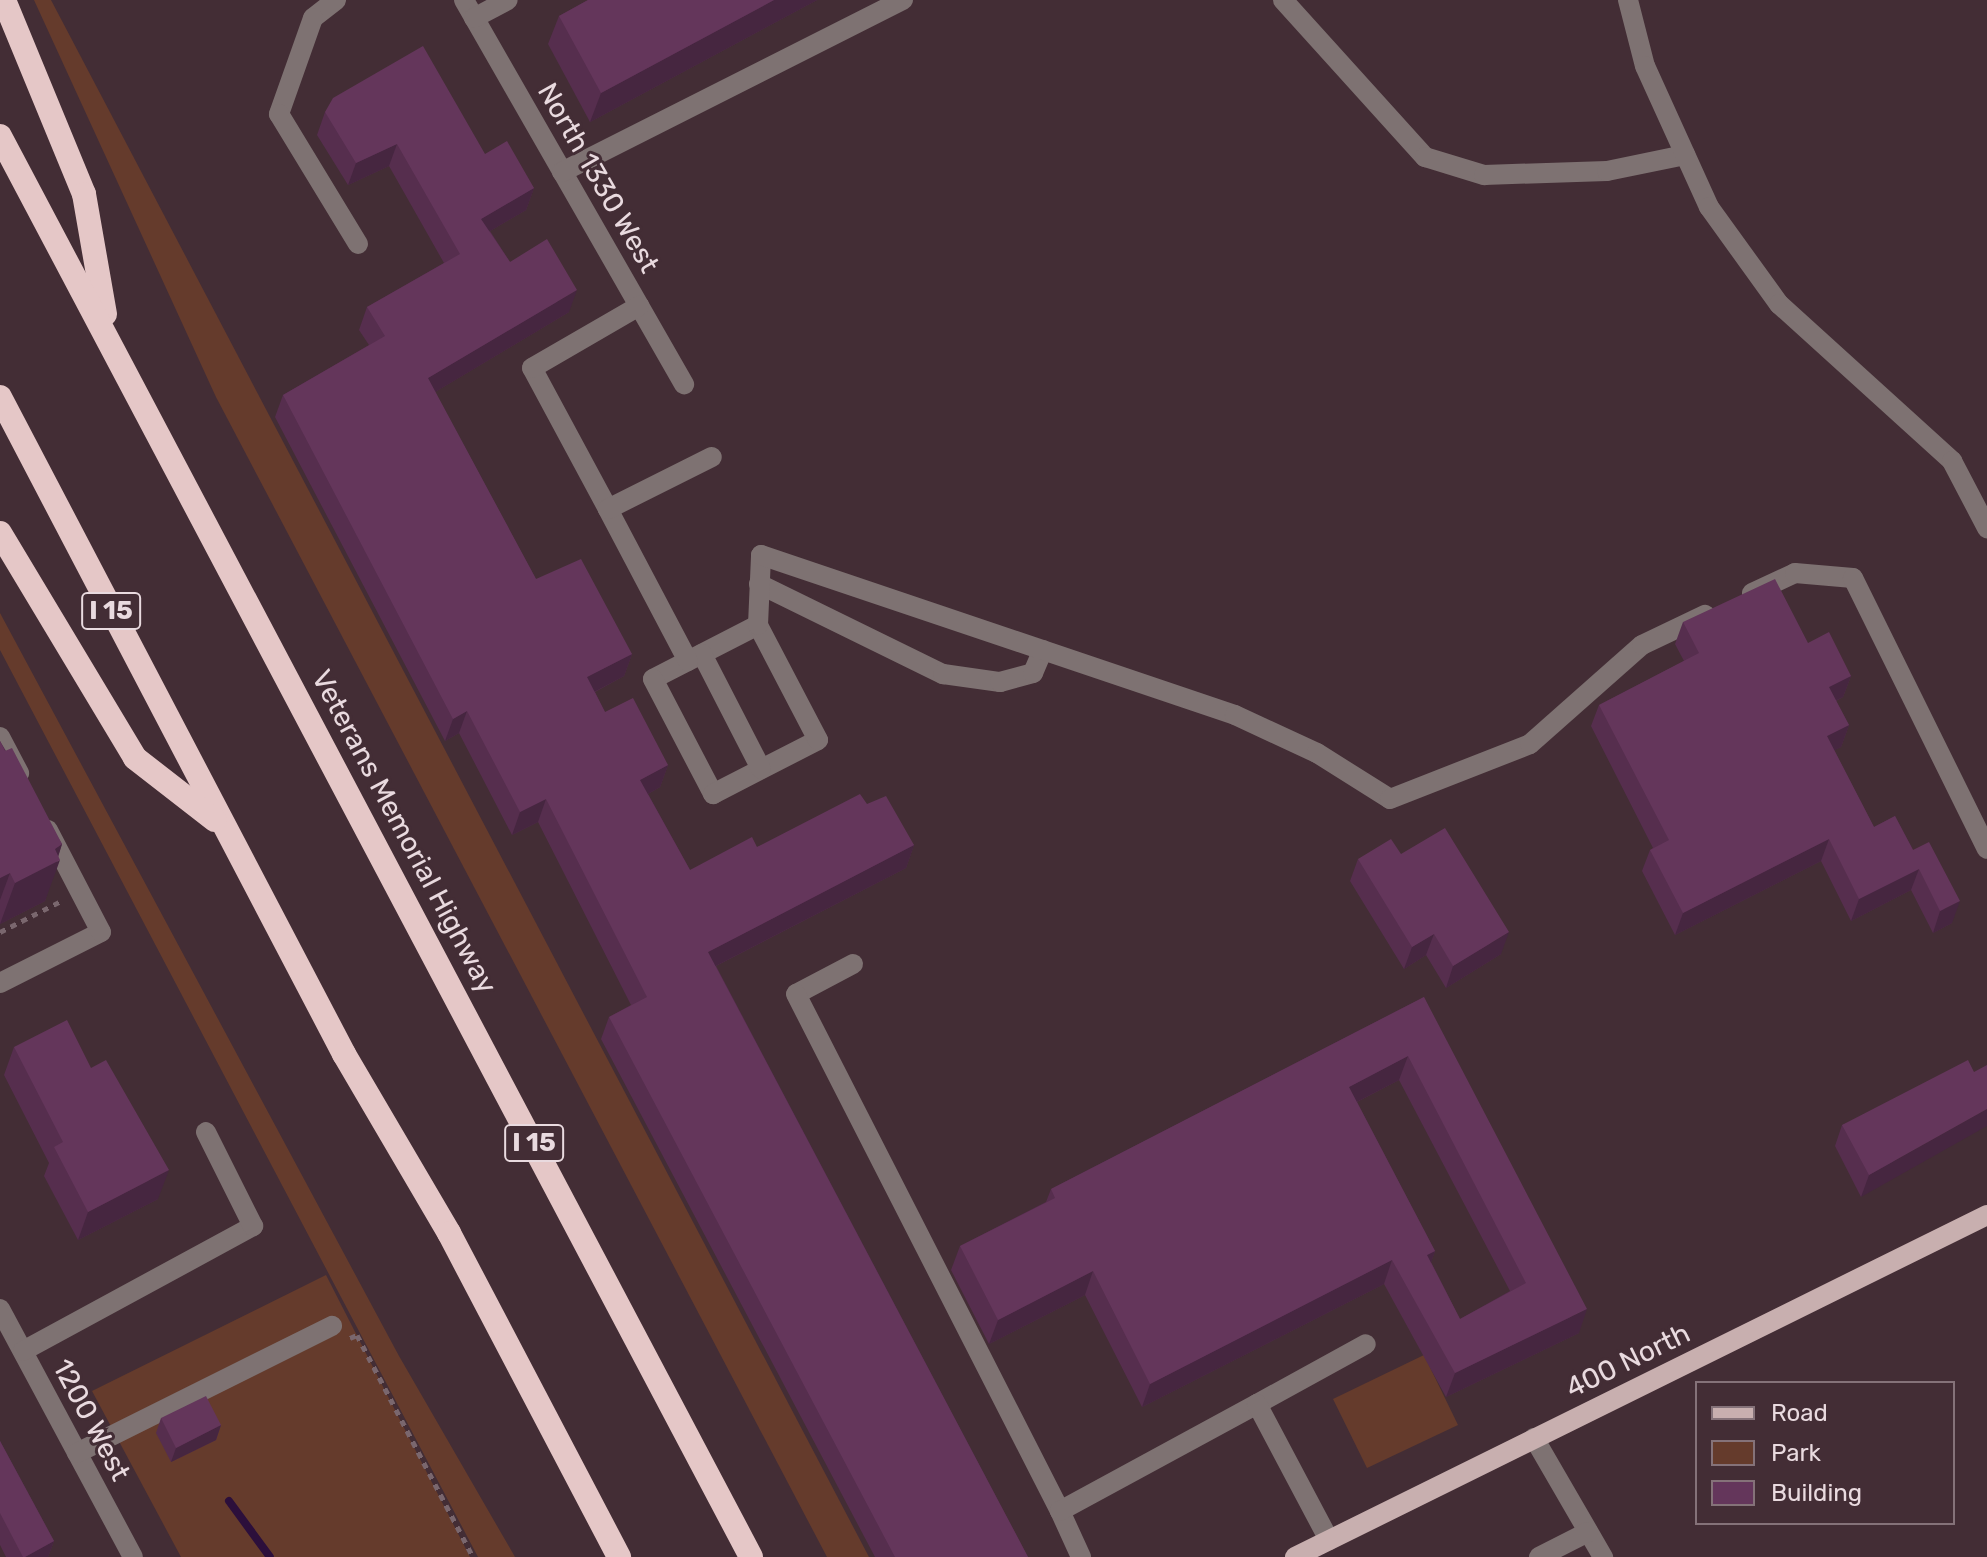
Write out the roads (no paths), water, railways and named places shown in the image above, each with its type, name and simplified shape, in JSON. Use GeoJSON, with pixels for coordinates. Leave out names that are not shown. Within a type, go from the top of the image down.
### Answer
{"type":"FeatureCollection","features":[{"type":"Feature","properties":{"kind":"highway"},"geometry":{"type":"LineString","coordinates":[[4,0],[84,194],[108,332]]}},
{"type":"Feature","properties":{"kind":"highway","name":"Veterans Memorial Highway"},"geometry":{"type":"LineString","coordinates":[[0,136],[108,332],[751,1557]]}},
{"type":"Feature","properties":{"kind":"highway","name":"I 15"},"geometry":{"type":"LineString","coordinates":[[0,397],[223,826],[619,1557]]}},
{"type":"Feature","properties":{"kind":"highway"},"geometry":{"type":"LineString","coordinates":[[0,533],[135,758],[223,826]]}},
{"type":"Feature","properties":{"kind":"main road","name":"400 North"},"geometry":{"type":"LineString","coordinates":[[1295,1557],[1987,1215]]}},
{"type":"Feature","properties":{"kind":"street"},"geometry":{"type":"LineString","coordinates":[[336,0],[313,18],[279,114],[358,244]]}},
{"type":"Feature","properties":{"kind":"street"},"geometry":{"type":"LineString","coordinates":[[469,9],[508,0]]}},
{"type":"Feature","properties":{"kind":"street"},"geometry":{"type":"LineString","coordinates":[[562,172],[903,0]]}},
{"type":"Feature","properties":{"kind":"street"},"geometry":{"type":"LineString","coordinates":[[1283,0],[1425,157],[1484,175],[1607,171],[1685,155]]}},
{"type":"Feature","properties":{"kind":"street"},"geometry":{"type":"LineString","coordinates":[[1628,0],[1645,66],[1709,207],[1779,304],[1952,461],[1987,528]]}},
{"type":"Feature","properties":{"kind":"street","name":"North 1330 West"},"geometry":{"type":"LineString","coordinates":[[469,9],[684,384]]}},
{"type":"Feature","properties":{"kind":"street"},"geometry":{"type":"LineString","coordinates":[[639,306],[532,368],[608,509],[761,769]]}},
{"type":"Feature","properties":{"kind":"street"},"geometry":{"type":"LineString","coordinates":[[608,509],[712,457]]}},
{"type":"Feature","properties":{"kind":"street"},"geometry":{"type":"LineString","coordinates":[[758,625],[653,679],[713,794],[818,740],[758,625],[761,555],[1235,715],[1317,753],[1390,799],[1530,744],[1642,645],[1795,573],[1853,578],[1987,849]]}},
{"type":"Feature","properties":{"kind":"street"},"geometry":{"type":"LineString","coordinates":[[759,584],[943,674],[1000,682],[1033,673],[1043,650]]}},
{"type":"Feature","properties":{"kind":"street"},"geometry":{"type":"LineString","coordinates":[[0,737],[101,932],[0,983]]}},
{"type":"Feature","properties":{"kind":"street"},"geometry":{"type":"LineString","coordinates":[[853,964],[796,994],[1081,1557]]}},
{"type":"Feature","properties":{"kind":"street"},"geometry":{"type":"LineString","coordinates":[[23,1351],[253,1226],[206,1132]]}},
{"type":"Feature","properties":{"kind":"street","name":"1200 West"},"geometry":{"type":"LineString","coordinates":[[0,1309],[133,1557]]}},
{"type":"Feature","properties":{"kind":"street"},"geometry":{"type":"LineString","coordinates":[[77,1453],[337,1334]]}},
{"type":"Feature","properties":{"kind":"street"},"geometry":{"type":"LineString","coordinates":[[1060,1511],[1366,1344]]}},
{"type":"Feature","properties":{"kind":"street"},"geometry":{"type":"LineString","coordinates":[[1257,1404],[1329,1540]]}},
{"type":"Feature","properties":{"kind":"street"},"geometry":{"type":"LineString","coordinates":[[1534,1438],[1603,1557]]}},
{"type":"Feature","properties":{"kind":"street"},"geometry":{"type":"LineString","coordinates":[[1539,1557],[1588,1532]]}},
{"type":"Feature","properties":{"kind":"waterway"},"geometry":{"type":"LineString","coordinates":[[229,1501],[270,1557]]}}]}
